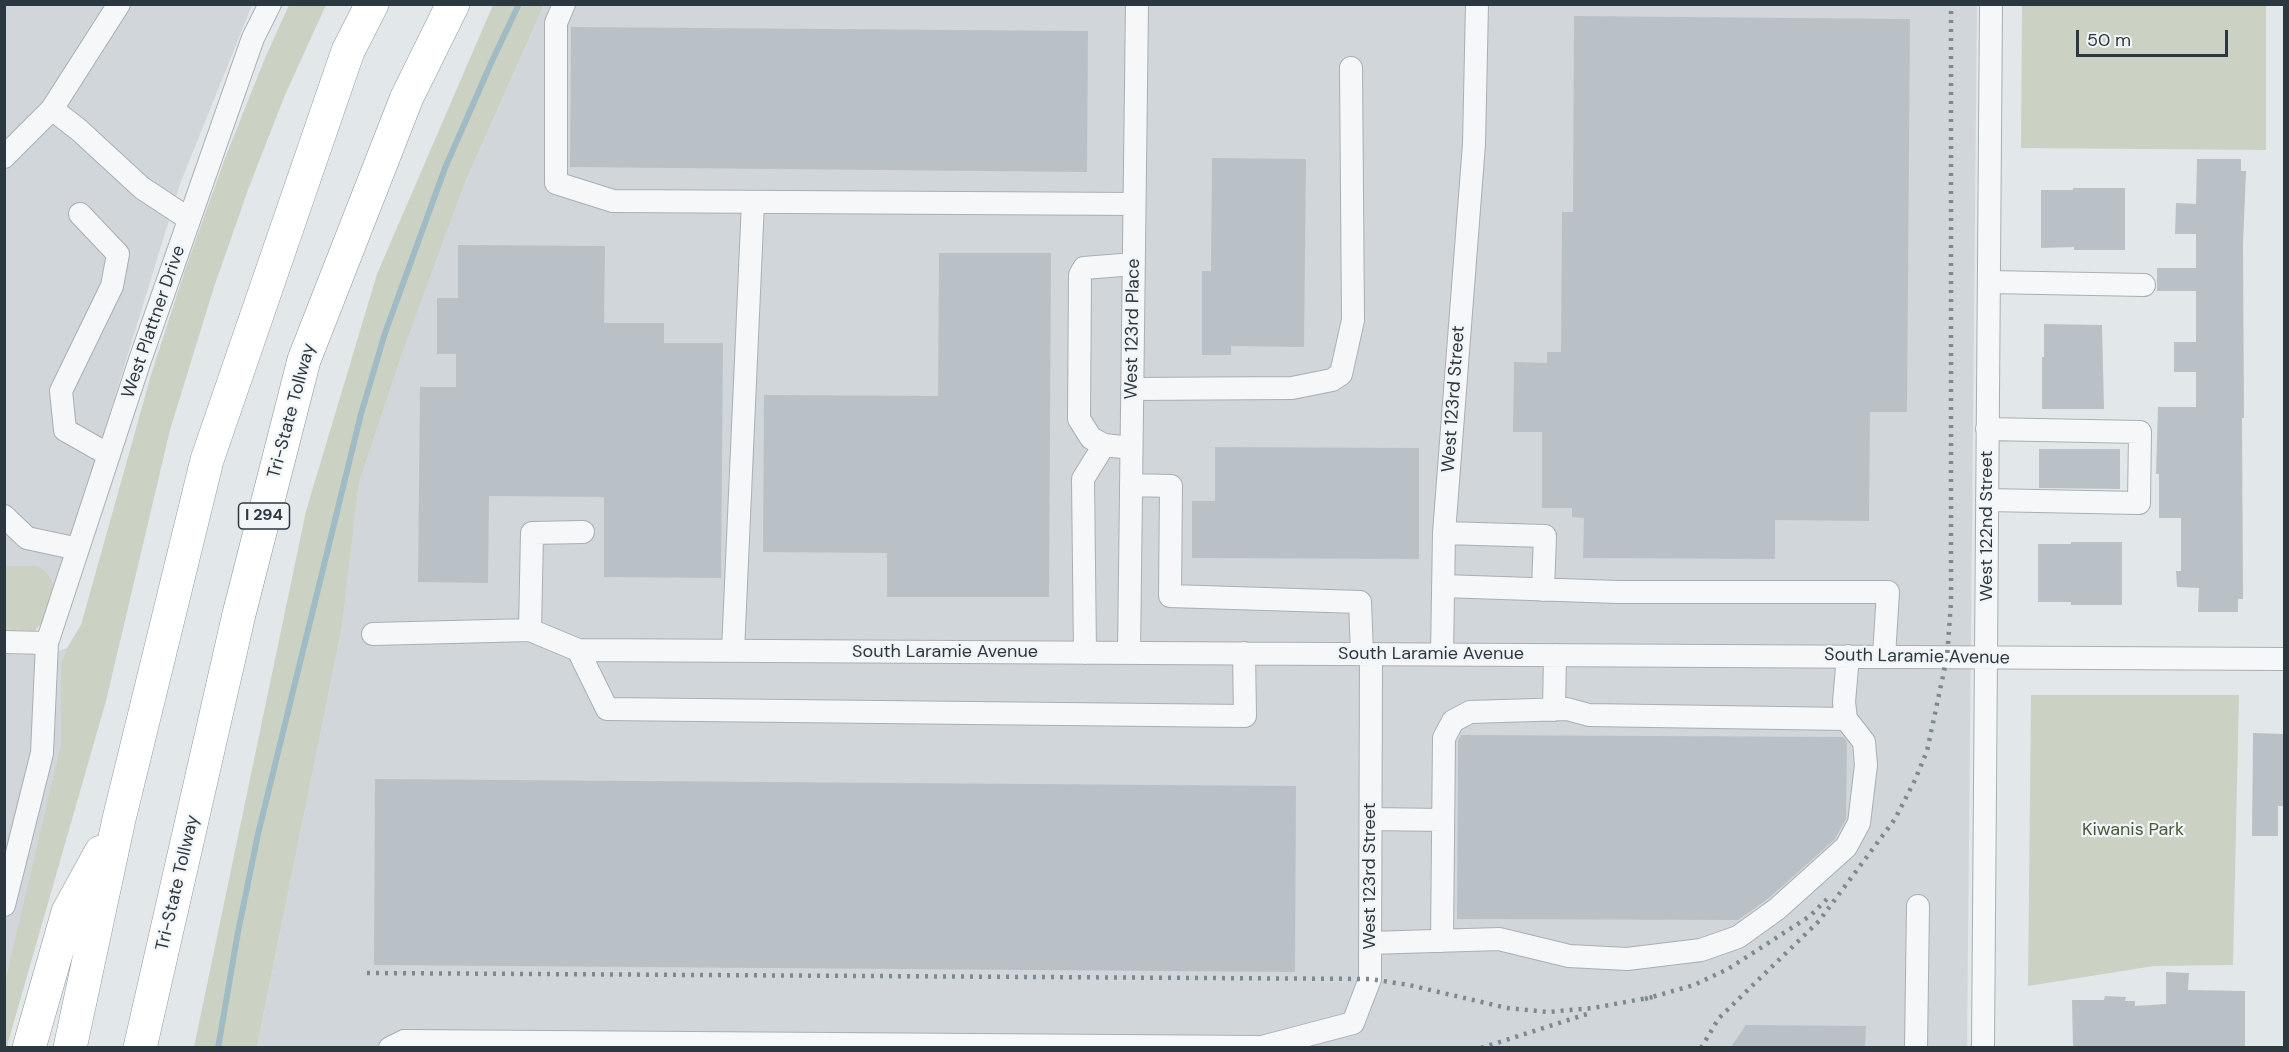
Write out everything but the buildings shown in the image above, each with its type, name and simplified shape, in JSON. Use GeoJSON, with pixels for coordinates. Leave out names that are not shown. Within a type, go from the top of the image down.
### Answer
{"type":"FeatureCollection","features":[{"type":"Feature","properties":{"kind":"highway"},"geometry":{"type":"LineString","coordinates":[[70,1047],[119,819],[207,460],[348,51],[372,4]]}},
{"type":"Feature","properties":{"kind":"highway","name":"Tri-State Tollway"},"geometry":{"type":"LineString","coordinates":[[140,1047],[240,614],[304,360],[406,97],[453,4]]}},
{"type":"Feature","properties":{"kind":"highway"},"geometry":{"type":"LineString","coordinates":[[29,1047],[68,912],[119,819]]}},
{"type":"Feature","properties":{"kind":"highway"},"geometry":{"type":"LineString","coordinates":[[154,1047],[190,832]]}},
{"type":"Feature","properties":{"kind":"street"},"geometry":{"type":"LineString","coordinates":[[4,157],[51,109],[119,4]]}},
{"type":"Feature","properties":{"kind":"street","name":"West Plattner Drive"},"geometry":{"type":"LineString","coordinates":[[4,905],[42,753],[47,643],[108,455],[189,219],[253,38],[270,4]]}},
{"type":"Feature","properties":{"kind":"street"},"geometry":{"type":"LineString","coordinates":[[564,4],[556,23],[556,183],[613,201],[1134,204]]}},
{"type":"Feature","properties":{"kind":"street","name":"West 123rd Place"},"geometry":{"type":"LineString","coordinates":[[1129,653],[1137,4]]}},
{"type":"Feature","properties":{"kind":"street","name":"West 123rd Street"},"geometry":{"type":"LineString","coordinates":[[1443,654],[1444,533],[1474,144],[1477,4]]}},
{"type":"Feature","properties":{"kind":"street","name":"West 122nd Street"},"geometry":{"type":"LineString","coordinates":[[1983,1047],[1990,4]]}},
{"type":"Feature","properties":{"kind":"street"},"geometry":{"type":"LineString","coordinates":[[1132,389],[1292,388],[1332,380],[1341,374],[1353,320],[1351,68]]}},
{"type":"Feature","properties":{"kind":"street"},"geometry":{"type":"LineString","coordinates":[[51,109],[79,130],[142,188],[189,219]]}},
{"type":"Feature","properties":{"kind":"street"},"geometry":{"type":"LineString","coordinates":[[733,651],[753,202]]}},
{"type":"Feature","properties":{"kind":"street"},"geometry":{"type":"LineString","coordinates":[[80,214],[118,254],[112,286],[62,391],[65,430],[108,455]]}},
{"type":"Feature","properties":{"kind":"street"},"geometry":{"type":"LineString","coordinates":[[1131,448],[1104,445],[1091,438],[1079,419],[1080,275],[1084,268],[1134,264]]}},
{"type":"Feature","properties":{"kind":"street"},"geometry":{"type":"LineString","coordinates":[[1989,282],[2145,285]]}},
{"type":"Feature","properties":{"kind":"street"},"geometry":{"type":"LineString","coordinates":[[1987,500],[2139,504],[2140,432],[1988,429]]}},
{"type":"Feature","properties":{"kind":"street"},"geometry":{"type":"LineString","coordinates":[[1085,653],[1083,479],[1104,445]]}},
{"type":"Feature","properties":{"kind":"street","name":"West 123rd Street"},"geometry":{"type":"LineString","coordinates":[[1131,485],[1171,486],[1170,596],[1360,602],[1367,654],[1371,819],[1370,979],[1353,1023],[1262,1047]]}},
{"type":"Feature","properties":{"kind":"street"},"geometry":{"type":"LineString","coordinates":[[4,516],[27,538]]}},
{"type":"Feature","properties":{"kind":"street"},"geometry":{"type":"LineString","coordinates":[[530,630],[532,533],[583,532]]}},
{"type":"Feature","properties":{"kind":"street"},"geometry":{"type":"LineString","coordinates":[[1444,533],[1545,536],[1543,590]]}},
{"type":"Feature","properties":{"kind":"street"},"geometry":{"type":"LineString","coordinates":[[4,539],[27,538],[78,549]]}},
{"type":"Feature","properties":{"kind":"street"},"geometry":{"type":"LineString","coordinates":[[1443,586],[1618,592],[1888,592],[1884,656]]}},
{"type":"Feature","properties":{"kind":"street"},"geometry":{"type":"LineString","coordinates":[[373,634],[530,630],[578,650],[607,709],[1245,716],[1244,653]]}},
{"type":"Feature","properties":{"kind":"street"},"geometry":{"type":"LineString","coordinates":[[4,642],[47,643]]}},
{"type":"Feature","properties":{"kind":"street","name":"South Laramie Avenue"},"geometry":{"type":"LineString","coordinates":[[578,650],[2284,659]]}},
{"type":"Feature","properties":{"kind":"street"},"geometry":{"type":"LineString","coordinates":[[1554,710],[1555,655]]}},
{"type":"Feature","properties":{"kind":"street"},"geometry":{"type":"LineString","coordinates":[[1370,943],[1499,939],[1569,956],[1628,958],[1701,950],[1738,936],[1777,909],[1846,847],[1859,823],[1866,765],[1864,742],[1846,719],[1844,702],[1848,656]]}},
{"type":"Feature","properties":{"kind":"street"},"geometry":{"type":"LineString","coordinates":[[1442,940],[1444,738],[1453,721],[1470,712],[1554,710],[1567,710],[1589,715],[1846,719]]}},
{"type":"Feature","properties":{"kind":"street"},"geometry":{"type":"LineString","coordinates":[[1371,819],[1443,820]]}},
{"type":"Feature","properties":{"kind":"street"},"geometry":{"type":"LineString","coordinates":[[1916,1047],[1918,906]]}},
{"type":"Feature","properties":{"kind":"street"},"geometry":{"type":"LineString","coordinates":[[390,1047],[404,1041],[475,1045],[1262,1047]]}},
{"type":"Feature","properties":{"kind":"shaded area"},"geometry":{"type":"Polygon","coordinates":[[[4,5],[252,5],[180,184],[53,599],[38,566],[5,566],[4,5]]]}},
{"type":"Feature","properties":{"kind":"shaded area"},"geometry":{"type":"Polygon","coordinates":[[[544,5],[1977,5],[1967,1047],[257,1048],[342,627],[359,483],[401,357],[464,185],[544,5]]]}},
{"type":"Feature","properties":{"kind":"shaded area"},"geometry":{"type":"Polygon","coordinates":[[[67,648],[61,663],[61,743],[5,985],[5,654],[47,655],[67,648]]]}},
{"type":"Feature","properties":{"kind":"green space"},"geometry":{"type":"Polygon","coordinates":[[[289,5],[326,5],[285,95],[249,187],[214,287],[170,430],[106,701],[7,1047],[5,1047],[5,982],[61,743],[61,663],[81,625],[151,375],[184,273],[224,161],[289,5]]]}},
{"type":"Feature","properties":{"kind":"green space"},"geometry":{"type":"Polygon","coordinates":[[[493,5],[544,5],[464,185],[401,357],[359,483],[342,627],[257,1047],[194,1047],[306,511],[377,274],[493,5]]]}},
{"type":"Feature","properties":{"kind":"green space"},"geometry":{"type":"Polygon","coordinates":[[[2022,5],[2266,5],[2266,150],[2021,148],[2022,5]]]}},
{"type":"Feature","properties":{"kind":"green space"},"geometry":{"type":"Polygon","coordinates":[[[4,566],[38,566],[47,573],[54,585],[45,619],[35,631],[5,630],[4,566]]]}},
{"type":"Feature","properties":{"kind":"green space","name":"Kiwanis Park"},"geometry":{"type":"Polygon","coordinates":[[[2031,695],[2239,695],[2233,965],[2154,966],[2028,986],[2031,695]]]}},
{"type":"Feature","properties":{"kind":"waterway"},"geometry":{"type":"LineString","coordinates":[[218,1048],[258,834],[361,414],[385,333],[445,168],[519,4]]}},
{"type":"Feature","properties":{"kind":"railway"},"geometry":{"type":"LineString","coordinates":[[1701,1048],[1719,1018],[1819,921],[1895,819],[1927,751],[1947,657],[1951,603],[1951,4]]}},
{"type":"Feature","properties":{"kind":"railway"},"geometry":{"type":"LineString","coordinates":[[1645,999],[1694,985],[1728,969],[1810,916],[1829,897]]}},
{"type":"Feature","properties":{"kind":"railway"},"geometry":{"type":"LineString","coordinates":[[367,973],[1370,979],[1409,985],[1507,1008],[1548,1012],[1593,1008],[1653,997]]}},
{"type":"Feature","properties":{"kind":"railway"},"geometry":{"type":"LineString","coordinates":[[1481,1048],[1587,1014]]}}]}
